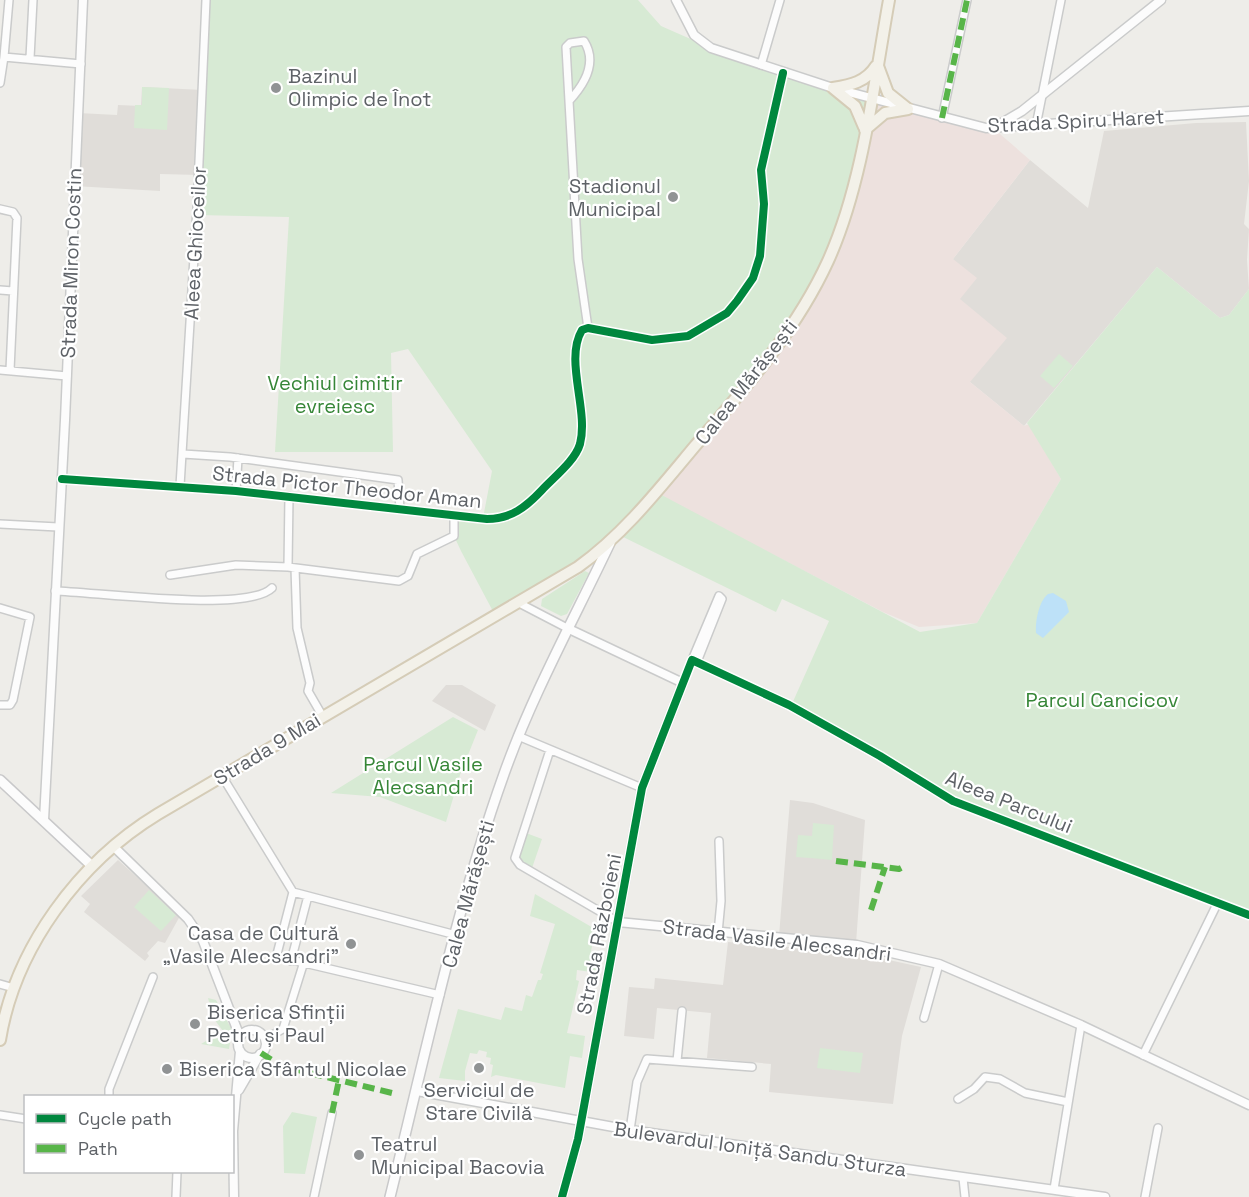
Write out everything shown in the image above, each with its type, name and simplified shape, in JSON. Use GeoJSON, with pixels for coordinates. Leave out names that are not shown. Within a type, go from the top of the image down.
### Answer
{"type":"FeatureCollection","features":[{"type":"Feature","properties":{"kind":"main road","name":"Calea Mărășești"},"geometry":{"type":"LineString","coordinates":[[390,1197],[440,995],[485,828],[518,736],[614,537],[754,376],[795,321],[820,277],[840,230],[865,131],[889,0]]}},
{"type":"Feature","properties":{"kind":"main road"},"geometry":{"type":"LineString","coordinates":[[833,88],[860,82],[869,76],[878,63]]}},
{"type":"Feature","properties":{"kind":"main road"},"geometry":{"type":"LineString","coordinates":[[878,63],[888,93],[908,109]]}},
{"type":"Feature","properties":{"kind":"main road"},"geometry":{"type":"LineString","coordinates":[[833,88],[855,106],[865,131],[885,113],[908,109]]}},
{"type":"Feature","properties":{"kind":"main road","name":"Strada 9 Mai"},"geometry":{"type":"LineString","coordinates":[[0,1040],[14,988],[45,927],[92,866],[113,846],[148,820],[578,567],[614,537]]}},
{"type":"Feature","properties":{"kind":"main road"},"geometry":{"type":"LineString","coordinates":[[0,780],[92,866]]}},
{"type":"Feature","properties":{"kind":"street"},"geometry":{"type":"LineString","coordinates":[[0,83],[9,0]]}},
{"type":"Feature","properties":{"kind":"street"},"geometry":{"type":"LineString","coordinates":[[30,58],[33,0]]}},
{"type":"Feature","properties":{"kind":"street","name":"Strada Miron Costin"},"geometry":{"type":"LineString","coordinates":[[44,820],[67,376],[83,0]]}},
{"type":"Feature","properties":{"kind":"street","name":"Aleea Ghioceilor"},"geometry":{"type":"LineString","coordinates":[[180,486],[206,0]]}},
{"type":"Feature","properties":{"kind":"street","name":"Strada Spiru Haret"},"geometry":{"type":"LineString","coordinates":[[676,0],[688,26],[701,42],[711,48],[783,73],[871,99],[942,118],[993,128],[1249,111]]}},
{"type":"Feature","properties":{"kind":"street"},"geometry":{"type":"LineString","coordinates":[[761,65],[780,0]]}},
{"type":"Feature","properties":{"kind":"street"},"geometry":{"type":"LineString","coordinates":[[942,118],[967,0]]}},
{"type":"Feature","properties":{"kind":"street"},"geometry":{"type":"LineString","coordinates":[[1036,126],[1061,0]]}},
{"type":"Feature","properties":{"kind":"street"},"geometry":{"type":"LineString","coordinates":[[993,128],[1041,96],[1161,0]]}},
{"type":"Feature","properties":{"kind":"street"},"geometry":{"type":"LineString","coordinates":[[569,101],[583,86],[587,76],[589,58],[584,41],[570,43],[566,47],[569,101],[578,259],[588,328],[652,340],[688,336],[727,313],[753,278],[760,256],[764,204],[761,170],[783,73]]}},
{"type":"Feature","properties":{"kind":"street"},"geometry":{"type":"LineString","coordinates":[[4,57],[81,64]]}},
{"type":"Feature","properties":{"kind":"street"},"geometry":{"type":"LineString","coordinates":[[0,209],[13,212],[17,218],[10,370]]}},
{"type":"Feature","properties":{"kind":"street"},"geometry":{"type":"LineString","coordinates":[[0,290],[13,291]]}},
{"type":"Feature","properties":{"kind":"street","name":"Strada Pictor Theodor Aman"},"geometry":{"type":"LineString","coordinates":[[62,478],[289,496],[487,519],[512,515],[531,502],[572,458],[580,444],[576,347],[582,330],[588,328]]}},
{"type":"Feature","properties":{"kind":"street"},"geometry":{"type":"LineString","coordinates":[[0,370],[67,376]]}},
{"type":"Feature","properties":{"kind":"street"},"geometry":{"type":"LineString","coordinates":[[183,454],[238,458],[398,480],[400,509]]}},
{"type":"Feature","properties":{"kind":"street"},"geometry":{"type":"LineString","coordinates":[[236,491],[238,458]]}},
{"type":"Feature","properties":{"kind":"street"},"geometry":{"type":"LineString","coordinates":[[289,496],[291,567],[297,628],[310,683],[308,691],[323,717]]}},
{"type":"Feature","properties":{"kind":"street"},"geometry":{"type":"LineString","coordinates":[[170,575],[236,565],[291,567],[399,581],[408,576],[417,554],[454,536],[454,516]]}},
{"type":"Feature","properties":{"kind":"street"},"geometry":{"type":"LineString","coordinates":[[0,524],[58,527]]}},
{"type":"Feature","properties":{"kind":"street"},"geometry":{"type":"LineString","coordinates":[[55,591],[215,602],[258,597],[272,588]]}},
{"type":"Feature","properties":{"kind":"street"},"geometry":{"type":"LineString","coordinates":[[519,603],[683,683],[695,661],[722,599],[719,596],[695,661]]}},
{"type":"Feature","properties":{"kind":"street"},"geometry":{"type":"LineString","coordinates":[[0,608],[30,617],[13,700],[10,705],[0,705]]}},
{"type":"Feature","properties":{"kind":"street","name":"Aleea Parcului"},"geometry":{"type":"LineString","coordinates":[[695,661],[789,705],[880,756],[953,801],[1249,915]]}},
{"type":"Feature","properties":{"kind":"street","name":"Strada Războieni"},"geometry":{"type":"LineString","coordinates":[[562,1197],[581,1122],[642,788],[683,683]]}},
{"type":"Feature","properties":{"kind":"street"},"geometry":{"type":"LineString","coordinates":[[518,736],[642,788]]}},
{"type":"Feature","properties":{"kind":"street","name":"Strada Vasile Alecsandri"},"geometry":{"type":"LineString","coordinates":[[550,750],[514,858],[520,865],[618,922],[857,945],[939,964],[1081,1025],[1249,1105]]}},
{"type":"Feature","properties":{"kind":"street"},"geometry":{"type":"LineString","coordinates":[[222,776],[293,892],[456,935]]}},
{"type":"Feature","properties":{"kind":"street"},"geometry":{"type":"LineString","coordinates":[[718,933],[719,841]]}},
{"type":"Feature","properties":{"kind":"street"},"geometry":{"type":"LineString","coordinates":[[113,846],[189,919],[203,941],[240,1037],[234,1127]]}},
{"type":"Feature","properties":{"kind":"street"},"geometry":{"type":"LineString","coordinates":[[293,892],[277,954],[291,961],[440,995]]}},
{"type":"Feature","properties":{"kind":"street"},"geometry":{"type":"LineString","coordinates":[[291,961],[308,896]]}},
{"type":"Feature","properties":{"kind":"street"},"geometry":{"type":"LineString","coordinates":[[1143,1055],[1218,902]]}},
{"type":"Feature","properties":{"kind":"street"},"geometry":{"type":"LineString","coordinates":[[265,1039],[283,1029],[303,964]]}},
{"type":"Feature","properties":{"kind":"street"},"geometry":{"type":"LineString","coordinates":[[924,1018],[939,964]]}},
{"type":"Feature","properties":{"kind":"street"},"geometry":{"type":"LineString","coordinates":[[109,1095],[109,1089],[153,977]]}},
{"type":"Feature","properties":{"kind":"street"},"geometry":{"type":"LineString","coordinates":[[0,984],[14,988]]}},
{"type":"Feature","properties":{"kind":"street"},"geometry":{"type":"LineString","coordinates":[[677,1061],[682,1011]]}},
{"type":"Feature","properties":{"kind":"street"},"geometry":{"type":"LineString","coordinates":[[1054,1189],[1081,1025]]}},
{"type":"Feature","properties":{"kind":"street"},"geometry":{"type":"LineString","coordinates":[[236,1095],[265,1048],[265,1039],[259,1032],[251,1030],[240,1037]]}},
{"type":"Feature","properties":{"kind":"street"},"geometry":{"type":"LineString","coordinates":[[240,1051],[247,1056],[260,1054]]}},
{"type":"Feature","properties":{"kind":"street"},"geometry":{"type":"LineString","coordinates":[[630,1130],[637,1082],[647,1059],[752,1067]]}},
{"type":"Feature","properties":{"kind":"street"},"geometry":{"type":"LineString","coordinates":[[958,1099],[974,1089],[985,1077],[1000,1079],[1025,1093],[1068,1102]]}},
{"type":"Feature","properties":{"kind":"street","name":"Bulevardul Ioniță Sandu Sturza"},"geometry":{"type":"LineString","coordinates":[[417,1091],[630,1130],[1105,1197]]}},
{"type":"Feature","properties":{"kind":"street"},"geometry":{"type":"LineString","coordinates":[[314,1197],[332,1113]]}},
{"type":"Feature","properties":{"kind":"street"},"geometry":{"type":"LineString","coordinates":[[0,1115],[24,1119]]}},
{"type":"Feature","properties":{"kind":"street"},"geometry":{"type":"LineString","coordinates":[[1144,1197],[1158,1128]]}},
{"type":"Feature","properties":{"kind":"street"},"geometry":{"type":"LineString","coordinates":[[176,1197],[177,1173]]}},
{"type":"Feature","properties":{"kind":"street"},"geometry":{"type":"LineString","coordinates":[[234,1173],[234,1197]]}},
{"type":"Feature","properties":{"kind":"street"},"geometry":{"type":"LineString","coordinates":[[963,1178],[965,1197]]}},
{"type":"Feature","properties":{"kind":"shaded area"},"geometry":{"type":"Polygon","coordinates":[[[142,87],[203,90],[199,175],[160,174],[160,191],[74,186],[78,113],[117,115],[118,105],[141,106],[142,87]]]}},
{"type":"Feature","properties":{"kind":"shaded area"},"geometry":{"type":"Polygon","coordinates":[[[871,99],[993,128],[1030,160],[953,259],[977,278],[960,299],[1007,338],[970,382],[1024,426],[1029,424],[1061,479],[977,623],[919,627],[883,612],[655,493],[871,99]]]}},
{"type":"Feature","properties":{"kind":"shaded area"},"geometry":{"type":"Polygon","coordinates":[[[1246,122],[1249,181],[1244,224],[1249,229],[1247,260],[1249,289],[1229,315],[1220,318],[1157,267],[1024,426],[970,382],[953,259],[1030,160],[1088,208],[1104,131],[1196,123],[1246,122]]]}},
{"type":"Feature","properties":{"kind":"shaded area"},"geometry":{"type":"Polygon","coordinates":[[[446,685],[462,685],[496,705],[485,731],[432,701],[446,685]]]}},
{"type":"Feature","properties":{"kind":"shaded area"},"geometry":{"type":"Polygon","coordinates":[[[790,800],[813,803],[865,820],[856,943],[779,936],[790,800]]]}},
{"type":"Feature","properties":{"kind":"shaded area"},"geometry":{"type":"Polygon","coordinates":[[[118,860],[180,916],[165,943],[158,941],[147,953],[149,956],[145,961],[84,912],[90,904],[81,896],[118,860]]]}},
{"type":"Feature","properties":{"kind":"shaded area"},"geometry":{"type":"Polygon","coordinates":[[[728,942],[852,952],[921,967],[902,1036],[893,1104],[769,1092],[771,1064],[707,1058],[711,1013],[657,1008],[654,1039],[624,1036],[629,987],[654,989],[655,978],[723,985],[728,942]]]}},
{"type":"Feature","properties":{"kind":"green space"},"geometry":{"type":"Polygon","coordinates":[[[207,0],[638,0],[661,26],[711,48],[871,99],[843,221],[795,321],[656,492],[920,632],[977,623],[1061,479],[1027,423],[1157,267],[1220,318],[1229,315],[1249,289],[1249,915],[953,801],[791,706],[829,621],[782,599],[776,612],[617,534],[496,617],[454,536],[454,516],[483,518],[492,471],[408,349],[391,353],[393,452],[275,452],[289,217],[197,215],[207,0]]]}},
{"type":"Feature","properties":{"kind":"green space"},"geometry":{"type":"Polygon","coordinates":[[[142,87],[169,88],[167,130],[134,128],[135,105],[142,105],[142,87]]]}},
{"type":"Feature","properties":{"kind":"green space"},"geometry":{"type":"Polygon","coordinates":[[[1059,354],[1073,366],[1054,388],[1040,376],[1059,354]]]}},
{"type":"Feature","properties":{"kind":"green space"},"geometry":{"type":"Polygon","coordinates":[[[585,571],[589,573],[567,614],[561,616],[541,606],[542,599],[585,571]]]}},
{"type":"Feature","properties":{"kind":"green space","name":"Parcul Vasile Alecsandri"},"geometry":{"type":"Polygon","coordinates":[[[453,717],[478,730],[460,775],[446,822],[380,797],[331,793],[453,717]]]}},
{"type":"Feature","properties":{"kind":"green space"},"geometry":{"type":"Polygon","coordinates":[[[813,823],[834,825],[832,860],[796,857],[798,835],[812,836],[813,823]]]}},
{"type":"Feature","properties":{"kind":"green space"},"geometry":{"type":"Polygon","coordinates":[[[526,833],[542,839],[532,868],[517,858],[526,833]]]}},
{"type":"Feature","properties":{"kind":"green space"},"geometry":{"type":"Polygon","coordinates":[[[149,890],[176,915],[161,931],[134,907],[149,890]]]}},
{"type":"Feature","properties":{"kind":"green space"},"geometry":{"type":"Polygon","coordinates":[[[535,894],[595,929],[590,957],[600,959],[598,973],[577,970],[576,980],[579,981],[567,1033],[585,1036],[582,1058],[570,1056],[565,1088],[496,1075],[491,1077],[493,1065],[490,1064],[491,1058],[486,1057],[487,1052],[479,1050],[477,1054],[470,1053],[465,1081],[439,1078],[458,1009],[501,1020],[505,1007],[522,1011],[526,995],[532,997],[538,980],[541,980],[543,974],[540,973],[555,924],[530,916],[535,894]]]}},
{"type":"Feature","properties":{"kind":"green space"},"geometry":{"type":"Polygon","coordinates":[[[208,998],[216,1000],[232,1030],[229,1049],[201,1044],[223,1031],[208,1011],[215,1006],[209,1002],[208,998]]]}},
{"type":"Feature","properties":{"kind":"green space"},"geometry":{"type":"Polygon","coordinates":[[[820,1048],[863,1053],[860,1073],[817,1068],[820,1048]]]}},
{"type":"Feature","properties":{"kind":"green space"},"geometry":{"type":"Polygon","coordinates":[[[292,1112],[317,1117],[305,1174],[284,1173],[283,1126],[292,1112]]]}},
{"type":"Feature","properties":{"kind":"water"},"geometry":{"type":"Polygon","coordinates":[[[1053,593],[1066,601],[1069,612],[1043,638],[1036,633],[1037,617],[1045,597],[1053,593]]]}},
{"type":"Feature","properties":{"kind":"marked path"},"geometry":{"type":"LineString","coordinates":[[942,118],[967,0]]}},
{"type":"Feature","properties":{"kind":"marked path"},"geometry":{"type":"LineString","coordinates":[[836,861],[899,869],[903,867]]}},
{"type":"Feature","properties":{"kind":"marked path"},"geometry":{"type":"LineString","coordinates":[[871,910],[885,867]]}},
{"type":"Feature","properties":{"kind":"marked path"},"geometry":{"type":"LineString","coordinates":[[261,1053],[281,1066],[392,1093]]}},
{"type":"Feature","properties":{"kind":"marked path"},"geometry":{"type":"LineString","coordinates":[[332,1113],[339,1080]]}},
{"type":"Feature","properties":{"kind":"cycle path"},"geometry":{"type":"LineString","coordinates":[[62,479],[236,491],[487,519],[503,517],[518,511],[564,469],[574,457],[580,444],[582,416],[575,356],[582,330],[588,328],[652,340],[688,336],[727,313],[753,278],[760,256],[764,204],[761,170],[783,73]]}},
{"type":"Feature","properties":{"kind":"cycle path"},"geometry":{"type":"LineString","coordinates":[[562,1197],[578,1139],[642,788],[692,660],[789,705],[880,756],[953,801],[1249,915]]}},
{"type":"Feature","properties":{"kind":"place","name":"Bazinul Olimpic de Înot"},"geometry":{"type":"Point","coordinates":[276,88]}},
{"type":"Feature","properties":{"kind":"place","name":"Stadionul Municipal"},"geometry":{"type":"Point","coordinates":[673,197]}},
{"type":"Feature","properties":{"kind":"place","name":"Casa de Cultură „Vasile Alecsandri”"},"geometry":{"type":"Point","coordinates":[351,944]}},
{"type":"Feature","properties":{"kind":"place","name":"Biserica Sfinții Petru și Paul"},"geometry":{"type":"Point","coordinates":[195,1024]}},
{"type":"Feature","properties":{"kind":"place","name":"Serviciul de Stare Civilă"},"geometry":{"type":"Point","coordinates":[479,1068]}},
{"type":"Feature","properties":{"kind":"place","name":"Biserica Sfântul Nicolae"},"geometry":{"type":"Point","coordinates":[167,1069]}},
{"type":"Feature","properties":{"kind":"place","name":"Teatrul Municipal Bacovia"},"geometry":{"type":"Point","coordinates":[359,1155]}},
{"type":"Feature","properties":{"kind":"park label","name":"Vechiul cimitir evreiesc"},"geometry":{"type":"Point","coordinates":[335,394]}},
{"type":"Feature","properties":{"kind":"park label","name":"Parcul Cancicov"},"geometry":{"type":"Point","coordinates":[1102,700]}}]}
